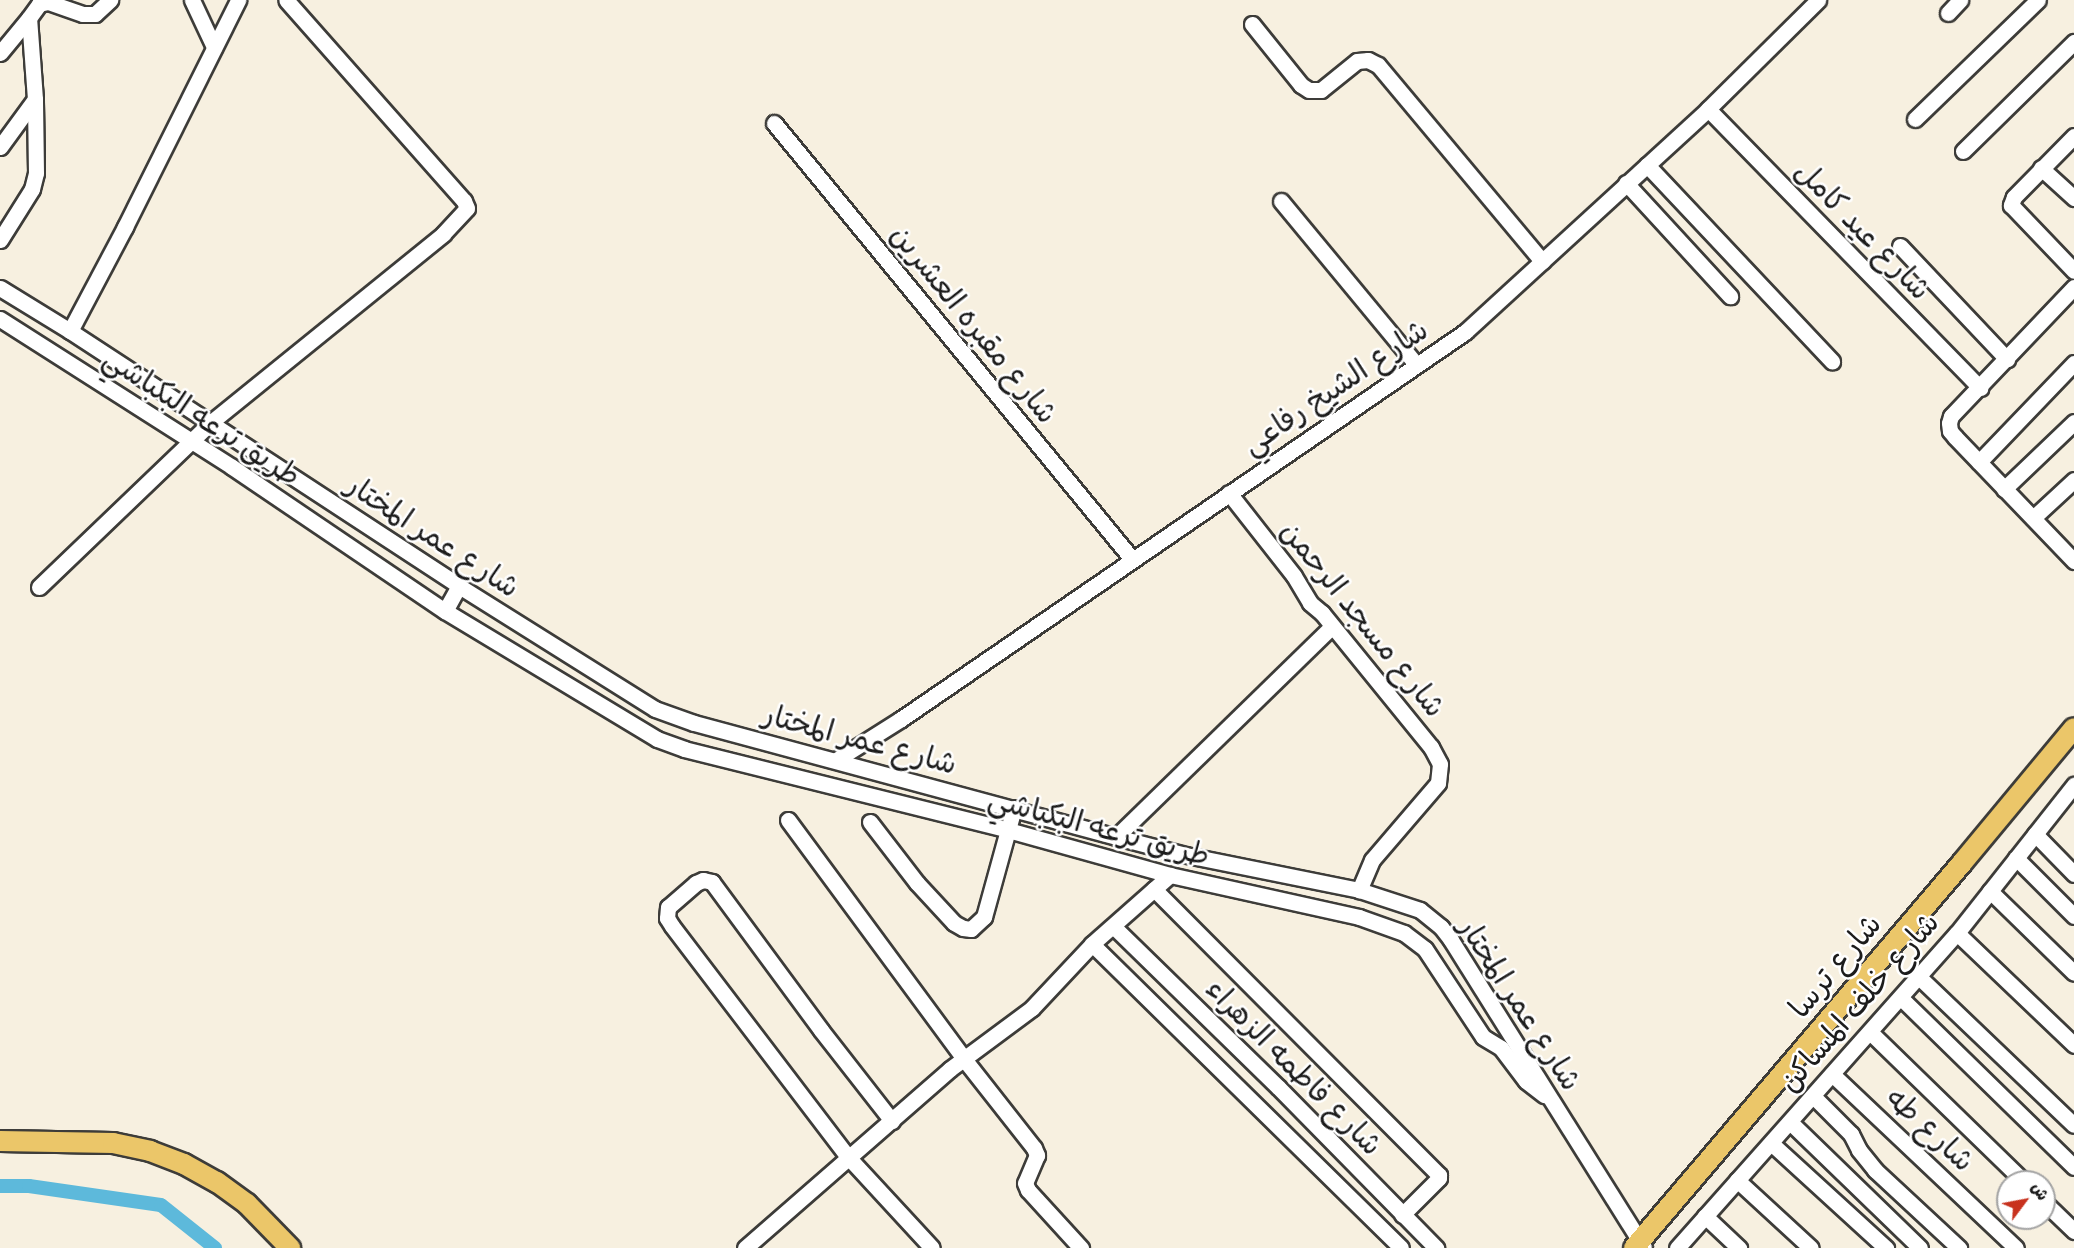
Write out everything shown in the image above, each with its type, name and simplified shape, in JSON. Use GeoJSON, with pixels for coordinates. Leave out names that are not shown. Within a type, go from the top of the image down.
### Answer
{"type":"FeatureCollection","features":[{"type":"Feature","properties":{"kind":"main road","name":"شارع ترسا"},"geometry":{"type":"LineString","coordinates":[[1639,1246],[2074,728]]}},
{"type":"Feature","properties":{"kind":"main road"},"geometry":{"type":"LineString","coordinates":[[0,1141],[113,1143],[150,1151],[176,1161],[217,1182],[247,1204],[290,1248]]}},
{"type":"Feature","properties":{"kind":"street"},"geometry":{"type":"LineString","coordinates":[[0,53],[39,4],[48,2],[84,14],[95,14],[110,0]]}},
{"type":"Feature","properties":{"kind":"street"},"geometry":{"type":"LineString","coordinates":[[192,0],[214,47]]}},
{"type":"Feature","properties":{"kind":"street"},"geometry":{"type":"LineString","coordinates":[[70,331],[125,227],[238,0]]}},
{"type":"Feature","properties":{"kind":"street"},"geometry":{"type":"LineString","coordinates":[[39,588],[201,432],[443,234],[466,208],[464,201],[285,0]]}},
{"type":"Feature","properties":{"kind":"street","name":"شارع الشيخ رفاعي"},"geometry":{"type":"LineString","coordinates":[[836,760],[901,719],[1465,332],[1708,110],[1818,0]]}},
{"type":"Feature","properties":{"kind":"street"},"geometry":{"type":"LineString","coordinates":[[1948,13],[1960,0]]}},
{"type":"Feature","properties":{"kind":"street"},"geometry":{"type":"LineString","coordinates":[[1915,119],[2038,0]]}},
{"type":"Feature","properties":{"kind":"street"},"geometry":{"type":"LineString","coordinates":[[0,240],[32,189],[36,173],[35,99],[29,18]]}},
{"type":"Feature","properties":{"kind":"street"},"geometry":{"type":"LineString","coordinates":[[1252,24],[1301,85],[1309,90],[1321,90],[1357,62],[1368,60],[1378,65],[1542,261]]}},
{"type":"Feature","properties":{"kind":"street"},"geometry":{"type":"LineString","coordinates":[[1963,151],[2074,42]]}},
{"type":"Feature","properties":{"kind":"street"},"geometry":{"type":"LineString","coordinates":[[0,147],[35,99]]}},
{"type":"Feature","properties":{"kind":"street","name":"شارع عيد كامل"},"geometry":{"type":"LineString","coordinates":[[1708,110],[1980,388]]}},
{"type":"Feature","properties":{"kind":"street","name":"شارع مقبره العشرين"},"geometry":{"type":"LineString","coordinates":[[774,123],[1132,559]]}},
{"type":"Feature","properties":{"kind":"street"},"geometry":{"type":"LineString","coordinates":[[2072,140],[2014,196],[2011,205],[2072,263]]}},
{"type":"Feature","properties":{"kind":"street"},"geometry":{"type":"LineString","coordinates":[[1647,165],[1832,361]]}},
{"type":"Feature","properties":{"kind":"street"},"geometry":{"type":"LineString","coordinates":[[2041,168],[2074,198]]}},
{"type":"Feature","properties":{"kind":"street"},"geometry":{"type":"LineString","coordinates":[[1626,183],[1730,296]]}},
{"type":"Feature","properties":{"kind":"street"},"geometry":{"type":"LineString","coordinates":[[1281,201],[1416,364]]}},
{"type":"Feature","properties":{"kind":"street"},"geometry":{"type":"LineString","coordinates":[[1900,246],[2007,359]]}},
{"type":"Feature","properties":{"kind":"street"},"geometry":{"type":"LineString","coordinates":[[2074,287],[1952,416],[1949,423],[1950,431],[2074,561]]}},
{"type":"Feature","properties":{"kind":"street","name":"شارع عمر المختار"},"geometry":{"type":"LineString","coordinates":[[0,288],[70,331],[115,377],[452,597],[655,708],[694,723],[752,752],[836,760],[1068,834],[1116,837],[1181,868],[1359,890],[1406,903],[1420,910],[1441,927],[1550,1099],[1639,1246]]}},
{"type":"Feature","properties":{"kind":"street","name":"طريق ترعه البكباشي"},"geometry":{"type":"LineString","coordinates":[[0,319],[115,377],[452,597],[657,739],[752,752],[1011,817],[1181,868],[1359,917],[1412,937],[1430,956],[1483,1037],[1501,1048],[1526,1081],[1550,1099]]}},
{"type":"Feature","properties":{"kind":"street"},"geometry":{"type":"LineString","coordinates":[[1979,462],[2074,363]]}},
{"type":"Feature","properties":{"kind":"street"},"geometry":{"type":"LineString","coordinates":[[2004,489],[2074,422]]}},
{"type":"Feature","properties":{"kind":"street"},"geometry":{"type":"LineString","coordinates":[[2033,518],[2074,480]]}},
{"type":"Feature","properties":{"kind":"street","name":"شارع مسجد الرحمن"},"geometry":{"type":"LineString","coordinates":[[1229,493],[1294,576],[1310,603],[1322,613],[1331,627],[1436,754],[1440,773],[1438,783],[1372,860],[1359,890]]}},
{"type":"Feature","properties":{"kind":"street"},"geometry":{"type":"LineString","coordinates":[[1116,837],[1331,627]]}},
{"type":"Feature","properties":{"kind":"street","name":"شارع خلف المساكن"},"geometry":{"type":"LineString","coordinates":[[1677,1248],[1901,998],[2072,792]]}},
{"type":"Feature","properties":{"kind":"street"},"geometry":{"type":"LineString","coordinates":[[870,822],[917,883],[954,923],[963,928],[972,929],[984,917],[1011,817]]}},
{"type":"Feature","properties":{"kind":"street"},"geometry":{"type":"LineString","coordinates":[[788,820],[1037,1155],[1025,1183],[1028,1190],[1081,1248]]}},
{"type":"Feature","properties":{"kind":"street"},"geometry":{"type":"LineString","coordinates":[[2035,834],[2074,874]]}},
{"type":"Feature","properties":{"kind":"street"},"geometry":{"type":"LineString","coordinates":[[2016,858],[2074,916]]}},
{"type":"Feature","properties":{"kind":"street"},"geometry":{"type":"LineString","coordinates":[[745,1248],[964,1059],[1032,1008],[1092,945],[1181,868]]}},
{"type":"Feature","properties":{"kind":"street"},"geometry":{"type":"LineString","coordinates":[[892,1121],[821,1030],[712,882],[708,880],[696,883],[668,907],[667,918],[672,926],[849,1158],[932,1248]]}},
{"type":"Feature","properties":{"kind":"street"},"geometry":{"type":"LineString","coordinates":[[1154,889],[1439,1175],[1439,1178],[1402,1215]]}},
{"type":"Feature","properties":{"kind":"street"},"geometry":{"type":"LineString","coordinates":[[1990,891],[2074,973]]}},
{"type":"Feature","properties":{"kind":"street","name":"شارع فاطمه الزهراء"},"geometry":{"type":"LineString","coordinates":[[1113,926],[1278,1087],[1433,1247]]}},
{"type":"Feature","properties":{"kind":"street"},"geometry":{"type":"LineString","coordinates":[[1957,933],[2074,1045]]}},
{"type":"Feature","properties":{"kind":"street"},"geometry":{"type":"LineString","coordinates":[[1092,945],[1401,1248]]}},
{"type":"Feature","properties":{"kind":"street"},"geometry":{"type":"LineString","coordinates":[[1919,977],[2074,1125]]}},
{"type":"Feature","properties":{"kind":"street"},"geometry":{"type":"LineString","coordinates":[[1901,998],[2074,1167]]}},
{"type":"Feature","properties":{"kind":"street"},"geometry":{"type":"LineString","coordinates":[[1870,1032],[2012,1170]]}},
{"type":"Feature","properties":{"kind":"street","name":"شارع طه"},"geometry":{"type":"LineString","coordinates":[[1833,1074],[2016,1248]]}},
{"type":"Feature","properties":{"kind":"street"},"geometry":{"type":"LineString","coordinates":[[1813,1096],[1851,1134],[1865,1159],[1875,1170],[1959,1248]]}},
{"type":"Feature","properties":{"kind":"street"},"geometry":{"type":"LineString","coordinates":[[1790,1122],[1920,1248]]}},
{"type":"Feature","properties":{"kind":"street"},"geometry":{"type":"LineString","coordinates":[[1771,1143],[1886,1248]]}},
{"type":"Feature","properties":{"kind":"street"},"geometry":{"type":"LineString","coordinates":[[1737,1180],[1812,1248]]}},
{"type":"Feature","properties":{"kind":"street"},"geometry":{"type":"LineString","coordinates":[[2056,1214],[2074,1231]]}},
{"type":"Feature","properties":{"kind":"street"},"geometry":{"type":"LineString","coordinates":[[1705,1216],[1739,1248]]}},
{"type":"Feature","properties":{"kind":"waterway"},"geometry":{"type":"LineString","coordinates":[[0,1186],[29,1186],[161,1205],[215,1248]]}}]}
